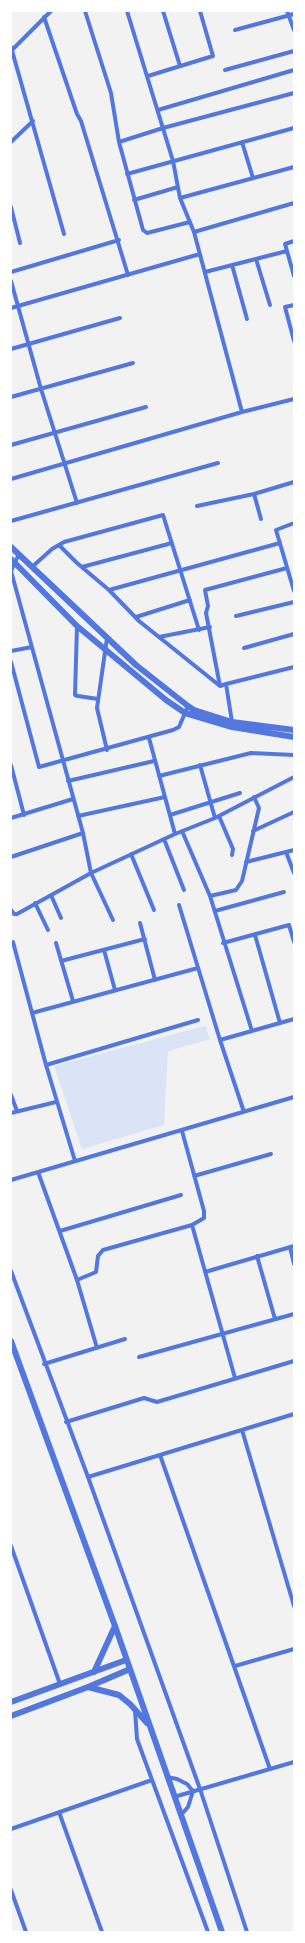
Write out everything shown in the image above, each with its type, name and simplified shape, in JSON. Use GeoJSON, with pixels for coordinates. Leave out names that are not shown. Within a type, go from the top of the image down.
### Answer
{"type":"FeatureCollection","features":[{"type":"Feature","properties":{"kind":"street"},"geometry":{"type":"LineString","coordinates":[[51,11],[11,50],[33,121],[64,234]]}},
{"type":"Feature","properties":{"kind":"street"},"geometry":{"type":"LineString","coordinates":[[85,11],[110,93],[119,142],[143,230],[147,233],[190,222]]}},
{"type":"Feature","properties":{"kind":"street"},"geometry":{"type":"LineString","coordinates":[[128,11],[173,162],[180,198],[194,232],[242,412]]}},
{"type":"Feature","properties":{"kind":"street"},"geometry":{"type":"LineString","coordinates":[[163,11],[180,66]]}},
{"type":"Feature","properties":{"kind":"street"},"geometry":{"type":"LineString","coordinates":[[148,76],[214,56],[200,11]]}},
{"type":"Feature","properties":{"kind":"street"},"geometry":{"type":"LineString","coordinates":[[235,30],[288,13],[294,14]]}},
{"type":"Feature","properties":{"kind":"street"},"geometry":{"type":"LineString","coordinates":[[288,13],[294,30]]}},
{"type":"Feature","properties":{"kind":"street"},"geometry":{"type":"LineString","coordinates":[[44,17],[77,114],[81,121],[119,240],[128,275]]}},
{"type":"Feature","properties":{"kind":"street"},"geometry":{"type":"LineString","coordinates":[[225,70],[294,51]]}},
{"type":"Feature","properties":{"kind":"street"},"geometry":{"type":"LineString","coordinates":[[158,110],[294,70]]}},
{"type":"Feature","properties":{"kind":"street"},"geometry":{"type":"LineString","coordinates":[[119,142],[163,128],[294,93]]}},
{"type":"Feature","properties":{"kind":"street"},"geometry":{"type":"LineString","coordinates":[[11,142],[33,121]]}},
{"type":"Feature","properties":{"kind":"street"},"geometry":{"type":"LineString","coordinates":[[128,174],[294,128]]}},
{"type":"Feature","properties":{"kind":"street"},"geometry":{"type":"LineString","coordinates":[[242,142],[253,178]]}},
{"type":"Feature","properties":{"kind":"street"},"geometry":{"type":"LineString","coordinates":[[180,198],[294,167]]}},
{"type":"Feature","properties":{"kind":"street"},"geometry":{"type":"LineString","coordinates":[[134,200],[178,187]]}},
{"type":"Feature","properties":{"kind":"street"},"geometry":{"type":"LineString","coordinates":[[194,232],[294,203]]}},
{"type":"Feature","properties":{"kind":"street"},"geometry":{"type":"LineString","coordinates":[[11,207],[20,243]]}},
{"type":"Feature","properties":{"kind":"street"},"geometry":{"type":"LineString","coordinates":[[11,272],[119,240]]}},
{"type":"Feature","properties":{"kind":"street"},"geometry":{"type":"LineString","coordinates":[[294,241],[285,244],[294,276]]}},
{"type":"Feature","properties":{"kind":"street"},"geometry":{"type":"LineString","coordinates":[[205,272],[287,251]]}},
{"type":"Feature","properties":{"kind":"street"},"geometry":{"type":"LineString","coordinates":[[11,308],[200,254]]}},
{"type":"Feature","properties":{"kind":"street"},"geometry":{"type":"LineString","coordinates":[[256,259],[270,305]]}},
{"type":"Feature","properties":{"kind":"street"},"geometry":{"type":"LineString","coordinates":[[232,265],[247,319]]}},
{"type":"Feature","properties":{"kind":"street"},"geometry":{"type":"LineString","coordinates":[[11,281],[41,389],[56,432],[77,503]]}},
{"type":"Feature","properties":{"kind":"street"},"geometry":{"type":"LineString","coordinates":[[294,305],[285,307],[293,332],[294,341]]}},
{"type":"Feature","properties":{"kind":"street"},"geometry":{"type":"LineString","coordinates":[[11,349],[120,318]]}},
{"type":"Feature","properties":{"kind":"street"},"geometry":{"type":"LineString","coordinates":[[11,397],[133,363]]}},
{"type":"Feature","properties":{"kind":"street"},"geometry":{"type":"LineString","coordinates":[[11,479],[242,412],[294,399]]}},
{"type":"Feature","properties":{"kind":"street"},"geometry":{"type":"LineString","coordinates":[[11,445],[146,407]]}},
{"type":"Feature","properties":{"kind":"street"},"geometry":{"type":"LineString","coordinates":[[11,521],[218,463]]}},
{"type":"Feature","properties":{"kind":"street"},"geometry":{"type":"LineString","coordinates":[[197,506],[254,494],[294,482]]}},
{"type":"Feature","properties":{"kind":"street"},"geometry":{"type":"LineString","coordinates":[[254,494],[261,519]]}},
{"type":"Feature","properties":{"kind":"street"},"geometry":{"type":"LineString","coordinates":[[32,567],[52,548],[59,544],[107,529],[163,515],[199,630]]}},
{"type":"Feature","properties":{"kind":"street"},"geometry":{"type":"LineString","coordinates":[[294,523],[276,530],[293,580],[294,591]]}},
{"type":"Feature","properties":{"kind":"street"},"geometry":{"type":"LineString","coordinates":[[109,590],[280,542]]}},
{"type":"Feature","properties":{"kind":"street"},"geometry":{"type":"LineString","coordinates":[[82,567],[172,543]]}},
{"type":"Feature","properties":{"kind":"street"},"geometry":{"type":"LineString","coordinates":[[59,544],[136,617],[220,686]]}},
{"type":"Feature","properties":{"kind":"street"},"geometry":{"type":"LineString","coordinates":[[11,547],[136,665],[194,710],[232,722],[294,730]]}},
{"type":"Feature","properties":{"kind":"street"},"geometry":{"type":"LineString","coordinates":[[19,554],[13,560],[11,571],[83,833],[91,873],[113,920]]}},
{"type":"Feature","properties":{"kind":"street"},"geometry":{"type":"LineString","coordinates":[[13,560],[77,626],[166,700],[185,713],[232,728],[294,737]]}},
{"type":"Feature","properties":{"kind":"street"},"geometry":{"type":"LineString","coordinates":[[220,686],[210,627],[206,613],[208,606],[205,590],[288,568]]}},
{"type":"Feature","properties":{"kind":"street"},"geometry":{"type":"LineString","coordinates":[[136,617],[190,600]]}},
{"type":"Feature","properties":{"kind":"street"},"geometry":{"type":"LineString","coordinates":[[236,616],[294,602]]}},
{"type":"Feature","properties":{"kind":"street"},"geometry":{"type":"LineString","coordinates":[[77,626],[75,695],[98,699]]}},
{"type":"Feature","properties":{"kind":"street"},"geometry":{"type":"LineString","coordinates":[[159,637],[210,627]]}},
{"type":"Feature","properties":{"kind":"street"},"geometry":{"type":"LineString","coordinates":[[244,648],[294,634]]}},
{"type":"Feature","properties":{"kind":"street"},"geometry":{"type":"LineString","coordinates":[[107,638],[97,708],[107,750]]}},
{"type":"Feature","properties":{"kind":"street"},"geometry":{"type":"LineString","coordinates":[[11,651],[32,647]]}},
{"type":"Feature","properties":{"kind":"street"},"geometry":{"type":"LineString","coordinates":[[11,662],[40,767],[107,750],[173,730],[179,727],[188,706]]}},
{"type":"Feature","properties":{"kind":"street"},"geometry":{"type":"LineString","coordinates":[[220,686],[294,667]]}},
{"type":"Feature","properties":{"kind":"street"},"geometry":{"type":"LineString","coordinates":[[226,684],[232,722]]}},
{"type":"Feature","properties":{"kind":"street"},"geometry":{"type":"LineString","coordinates":[[149,738],[175,834]]}},
{"type":"Feature","properties":{"kind":"street"},"geometry":{"type":"LineString","coordinates":[[159,776],[251,753],[294,755]]}},
{"type":"Feature","properties":{"kind":"street"},"geometry":{"type":"LineString","coordinates":[[68,781],[154,761]]}},
{"type":"Feature","properties":{"kind":"street"},"geometry":{"type":"LineString","coordinates":[[11,765],[24,815]]}},
{"type":"Feature","properties":{"kind":"street"},"geometry":{"type":"LineString","coordinates":[[200,765],[211,802],[233,849],[232,855]]}},
{"type":"Feature","properties":{"kind":"street"},"geometry":{"type":"LineString","coordinates":[[11,910],[14,914],[91,873],[175,834],[217,817],[294,777]]}},
{"type":"Feature","properties":{"kind":"street"},"geometry":{"type":"LineString","coordinates":[[170,815],[240,793]]}},
{"type":"Feature","properties":{"kind":"street"},"geometry":{"type":"LineString","coordinates":[[78,816],[166,797]]}},
{"type":"Feature","properties":{"kind":"street"},"geometry":{"type":"LineString","coordinates":[[210,896],[238,888],[259,808],[254,797]]}},
{"type":"Feature","properties":{"kind":"street"},"geometry":{"type":"LineString","coordinates":[[11,818],[73,799]]}},
{"type":"Feature","properties":{"kind":"street"},"geometry":{"type":"LineString","coordinates":[[253,831],[294,812]]}},
{"type":"Feature","properties":{"kind":"street"},"geometry":{"type":"LineString","coordinates":[[182,831],[210,896],[252,1031]]}},
{"type":"Feature","properties":{"kind":"street"},"geometry":{"type":"LineString","coordinates":[[11,857],[83,833]]}},
{"type":"Feature","properties":{"kind":"street"},"geometry":{"type":"LineString","coordinates":[[164,839],[184,890]]}},
{"type":"Feature","properties":{"kind":"street"},"geometry":{"type":"LineString","coordinates":[[246,862],[294,850]]}},
{"type":"Feature","properties":{"kind":"street"},"geometry":{"type":"LineString","coordinates":[[286,852],[294,873]]}},
{"type":"Feature","properties":{"kind":"street"},"geometry":{"type":"LineString","coordinates":[[130,854],[154,910]]}},
{"type":"Feature","properties":{"kind":"street"},"geometry":{"type":"LineString","coordinates":[[215,911],[284,892]]}},
{"type":"Feature","properties":{"kind":"street"},"geometry":{"type":"LineString","coordinates":[[51,895],[61,918]]}},
{"type":"Feature","properties":{"kind":"street"},"geometry":{"type":"LineString","coordinates":[[36,903],[48,930]]}},
{"type":"Feature","properties":{"kind":"street"},"geometry":{"type":"LineString","coordinates":[[179,905],[220,1040],[244,1112]]}},
{"type":"Feature","properties":{"kind":"street"},"geometry":{"type":"LineString","coordinates":[[140,923],[155,980]]}},
{"type":"Feature","properties":{"kind":"street"},"geometry":{"type":"LineString","coordinates":[[224,943],[289,925],[294,942]]}},
{"type":"Feature","properties":{"kind":"street"},"geometry":{"type":"LineString","coordinates":[[255,935],[280,1023]]}},
{"type":"Feature","properties":{"kind":"street"},"geometry":{"type":"LineString","coordinates":[[61,961],[145,939]]}},
{"type":"Feature","properties":{"kind":"street"},"geometry":{"type":"LineString","coordinates":[[11,943],[13,942],[56,1102],[75,1160]]}},
{"type":"Feature","properties":{"kind":"street"},"geometry":{"type":"LineString","coordinates":[[56,943],[73,1001]]}},
{"type":"Feature","properties":{"kind":"street"},"geometry":{"type":"LineString","coordinates":[[104,950],[115,990]]}},
{"type":"Feature","properties":{"kind":"street"},"geometry":{"type":"LineString","coordinates":[[32,1013],[198,968]]}},
{"type":"Feature","properties":{"kind":"street"},"geometry":{"type":"LineString","coordinates":[[220,1040],[294,1019]]}},
{"type":"Feature","properties":{"kind":"street"},"geometry":{"type":"LineString","coordinates":[[46,1065],[198,1020]]}},
{"type":"Feature","properties":{"kind":"street"},"geometry":{"type":"LineString","coordinates":[[11,1094],[17,1112]]}},
{"type":"Feature","properties":{"kind":"street"},"geometry":{"type":"LineString","coordinates":[[11,1180],[294,1097]]}},
{"type":"Feature","properties":{"kind":"street"},"geometry":{"type":"LineString","coordinates":[[11,1113],[56,1102]]}},
{"type":"Feature","properties":{"kind":"street"},"geometry":{"type":"LineString","coordinates":[[77,1280],[96,1272],[98,1256],[103,1250],[202,1221],[205,1214],[182,1131]]}},
{"type":"Feature","properties":{"kind":"street"},"geometry":{"type":"LineString","coordinates":[[194,1176],[270,1154]]}},
{"type":"Feature","properties":{"kind":"street"},"geometry":{"type":"LineString","coordinates":[[38,1172],[77,1280],[97,1348]]}},
{"type":"Feature","properties":{"kind":"street"},"geometry":{"type":"LineString","coordinates":[[60,1231],[181,1195]]}},
{"type":"Feature","properties":{"kind":"street"},"geometry":{"type":"LineString","coordinates":[[192,1225],[235,1378]]}},
{"type":"Feature","properties":{"kind":"street"},"geometry":{"type":"LineString","coordinates":[[205,1272],[292,1246],[294,1264]]}},
{"type":"Feature","properties":{"kind":"street"},"geometry":{"type":"LineString","coordinates":[[257,1256],[275,1319]]}},
{"type":"Feature","properties":{"kind":"street"},"geometry":{"type":"LineString","coordinates":[[11,1271],[44,1364],[88,1477],[200,1789],[247,1932]]}},
{"type":"Feature","properties":{"kind":"street"},"geometry":{"type":"LineString","coordinates":[[139,1357],[294,1314]]}},
{"type":"Feature","properties":{"kind":"street"},"geometry":{"type":"LineString","coordinates":[[44,1364],[125,1339]]}},
{"type":"Feature","properties":{"kind":"street"},"geometry":{"type":"LineString","coordinates":[[11,1341],[115,1626],[222,1932]]}},
{"type":"Feature","properties":{"kind":"street"},"geometry":{"type":"LineString","coordinates":[[66,1422],[144,1398],[157,1402],[294,1361]]}},
{"type":"Feature","properties":{"kind":"street"},"geometry":{"type":"LineString","coordinates":[[88,1477],[294,1414]]}},
{"type":"Feature","properties":{"kind":"street"},"geometry":{"type":"LineString","coordinates":[[242,1430],[294,1606]]}},
{"type":"Feature","properties":{"kind":"street"},"geometry":{"type":"LineString","coordinates":[[160,1455],[270,1769]]}},
{"type":"Feature","properties":{"kind":"street"},"geometry":{"type":"LineString","coordinates":[[11,1546],[60,1684]]}},
{"type":"Feature","properties":{"kind":"street"},"geometry":{"type":"LineString","coordinates":[[94,1672],[115,1626]]}},
{"type":"Feature","properties":{"kind":"street"},"geometry":{"type":"LineString","coordinates":[[235,1666],[294,1649]]}},
{"type":"Feature","properties":{"kind":"street"},"geometry":{"type":"LineString","coordinates":[[11,1702],[126,1660]]}},
{"type":"Feature","properties":{"kind":"street"},"geometry":{"type":"LineString","coordinates":[[11,1716],[88,1687],[130,1669]]}},
{"type":"Feature","properties":{"kind":"street"},"geometry":{"type":"LineString","coordinates":[[88,1687],[119,1695],[150,1726]]}},
{"type":"Feature","properties":{"kind":"street"},"geometry":{"type":"LineString","coordinates":[[135,1710],[136,1733],[208,1932]]}},
{"type":"Feature","properties":{"kind":"street"},"geometry":{"type":"LineString","coordinates":[[174,1797],[294,1762]]}},
{"type":"Feature","properties":{"kind":"street"},"geometry":{"type":"LineString","coordinates":[[167,1777],[177,1779],[187,1784],[193,1791]]}},
{"type":"Feature","properties":{"kind":"street"},"geometry":{"type":"LineString","coordinates":[[11,1829],[152,1780]]}},
{"type":"Feature","properties":{"kind":"street"},"geometry":{"type":"LineString","coordinates":[[180,1815],[188,1807],[193,1791]]}},
{"type":"Feature","properties":{"kind":"street"},"geometry":{"type":"LineString","coordinates":[[59,1812],[102,1932]]}},
{"type":"Feature","properties":{"kind":"street"},"geometry":{"type":"LineString","coordinates":[[11,1890],[26,1932]]}},
{"type":"Feature","properties":{"kind":"shaded area"},"geometry":{"type":"Polygon","coordinates":[[[205,1026],[210,1039],[168,1051],[164,1125],[82,1149],[54,1066],[205,1026]]]}}]}
